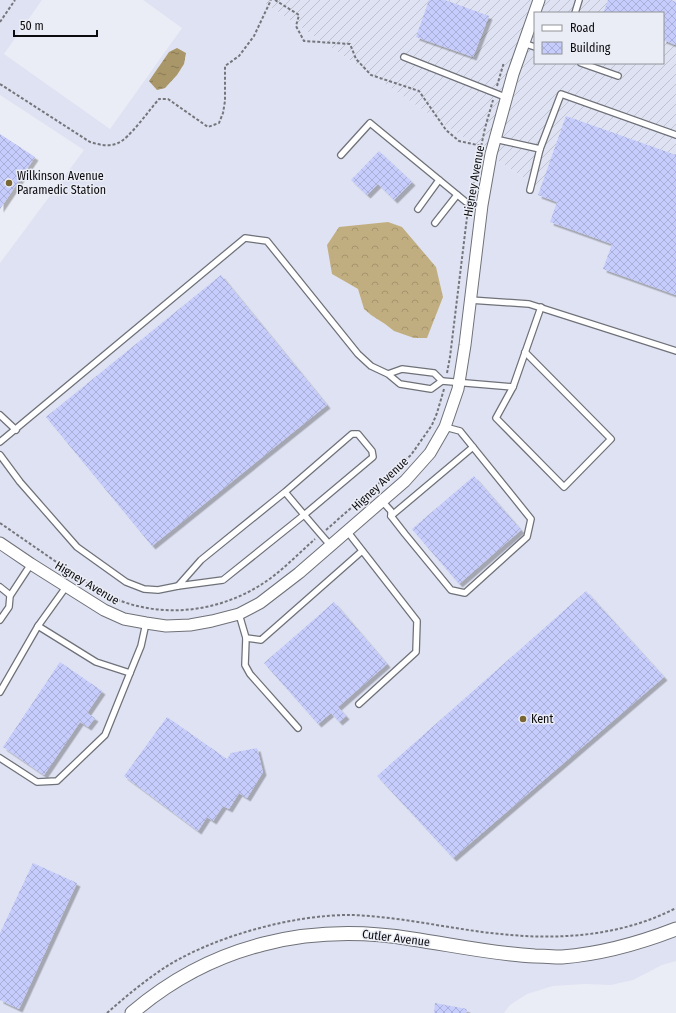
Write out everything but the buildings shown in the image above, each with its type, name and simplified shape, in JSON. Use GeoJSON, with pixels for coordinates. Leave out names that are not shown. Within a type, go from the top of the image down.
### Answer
{"type":"FeatureCollection","features":[{"type":"Feature","properties":{"kind":"street","name":"Higney Avenue"},"geometry":{"type":"LineString","coordinates":[[535,12],[539,0]]}},
{"type":"Feature","properties":{"kind":"street","name":"Higney Avenue"},"geometry":{"type":"LineString","coordinates":[[0,543],[66,587],[104,610],[124,619],[146,624],[166,626],[190,625],[239,614],[260,603],[299,574],[405,481],[430,453],[445,426],[460,382],[482,205],[491,154],[505,98],[534,13]]}},
{"type":"Feature","properties":{"kind":"street","name":"Cutler Avenue"},"geometry":{"type":"LineString","coordinates":[[132,1013],[150,998],[200,966],[232,953],[266,942],[294,937],[319,934],[353,933],[410,938],[511,955],[560,957],[594,953],[638,942],[676,929]]}},
{"type":"Feature","properties":{"kind":"lane"},"geometry":{"type":"LineString","coordinates":[[574,12],[579,0]]}},
{"type":"Feature","properties":{"kind":"lane"},"geometry":{"type":"LineString","coordinates":[[523,43],[534,47]]}},
{"type":"Feature","properties":{"kind":"lane"},"geometry":{"type":"LineString","coordinates":[[404,57],[505,98]]}},
{"type":"Feature","properties":{"kind":"lane"},"geometry":{"type":"LineString","coordinates":[[583,64],[618,76]]}},
{"type":"Feature","properties":{"kind":"lane"},"geometry":{"type":"LineString","coordinates":[[530,190],[540,149],[561,94],[676,135]]}},
{"type":"Feature","properties":{"kind":"lane"},"geometry":{"type":"LineString","coordinates":[[341,155],[370,123],[466,202],[482,205]]}},
{"type":"Feature","properties":{"kind":"lane"},"geometry":{"type":"LineString","coordinates":[[495,138],[540,149]]}},
{"type":"Feature","properties":{"kind":"lane"},"geometry":{"type":"LineString","coordinates":[[418,209],[439,180]]}},
{"type":"Feature","properties":{"kind":"lane"},"geometry":{"type":"LineString","coordinates":[[435,223],[457,195]]}},
{"type":"Feature","properties":{"kind":"lane"},"geometry":{"type":"LineString","coordinates":[[0,442],[245,238],[267,241],[358,354],[371,366],[388,374],[400,384],[431,389],[444,381]]}},
{"type":"Feature","properties":{"kind":"lane"},"geometry":{"type":"LineString","coordinates":[[470,300],[529,304],[676,351]]}},
{"type":"Feature","properties":{"kind":"lane"},"geometry":{"type":"LineString","coordinates":[[525,352],[611,439],[564,487],[496,418],[513,387],[525,352],[541,308]]}},
{"type":"Feature","properties":{"kind":"lane"},"geometry":{"type":"LineString","coordinates":[[388,374],[402,369],[434,373],[444,381],[513,387]]}},
{"type":"Feature","properties":{"kind":"lane"},"geometry":{"type":"LineString","coordinates":[[0,415],[16,430]]}},
{"type":"Feature","properties":{"kind":"lane"},"geometry":{"type":"LineString","coordinates":[[382,501],[391,511],[391,516],[451,590],[465,593],[527,537],[531,519],[460,431],[445,426]]}},
{"type":"Feature","properties":{"kind":"lane"},"geometry":{"type":"LineString","coordinates":[[0,455],[20,482],[77,547],[126,582],[144,589],[158,590],[223,580],[373,457],[372,451],[358,434],[352,434],[285,492],[201,560],[178,586]]}},
{"type":"Feature","properties":{"kind":"lane"},"geometry":{"type":"LineString","coordinates":[[391,516],[473,447]]}},
{"type":"Feature","properties":{"kind":"lane"},"geometry":{"type":"LineString","coordinates":[[285,492],[331,546]]}},
{"type":"Feature","properties":{"kind":"lane"},"geometry":{"type":"LineString","coordinates":[[347,531],[417,621],[416,652],[359,704]]}},
{"type":"Feature","properties":{"kind":"lane"},"geometry":{"type":"LineString","coordinates":[[246,638],[261,640],[362,550]]}},
{"type":"Feature","properties":{"kind":"lane"},"geometry":{"type":"LineString","coordinates":[[0,620],[9,608],[10,595],[31,564]]}},
{"type":"Feature","properties":{"kind":"lane"},"geometry":{"type":"LineString","coordinates":[[0,587],[10,595]]}},
{"type":"Feature","properties":{"kind":"lane"},"geometry":{"type":"LineString","coordinates":[[0,692],[38,626],[66,587]]}},
{"type":"Feature","properties":{"kind":"lane"},"geometry":{"type":"LineString","coordinates":[[239,614],[246,638],[245,665],[250,674],[298,728]]}},
{"type":"Feature","properties":{"kind":"lane"},"geometry":{"type":"LineString","coordinates":[[0,758],[37,782],[57,781],[105,735],[141,646],[146,624]]}},
{"type":"Feature","properties":{"kind":"lane"},"geometry":{"type":"LineString","coordinates":[[38,626],[96,662],[130,673]]}},
{"type":"Feature","properties":{"kind":"path"},"geometry":{"type":"LineString","coordinates":[[0,22],[15,0]]}},
{"type":"Feature","properties":{"kind":"path"},"geometry":{"type":"LineString","coordinates":[[0,84],[90,142],[104,146],[119,143],[128,135],[159,99],[168,99],[208,127],[219,123],[223,113],[225,66],[239,56],[254,36],[271,0]]}},
{"type":"Feature","properties":{"kind":"path"},"geometry":{"type":"LineString","coordinates":[[275,0],[299,15],[296,26],[304,42],[350,44],[356,59],[371,75],[419,91],[446,130],[460,141],[481,145],[491,154]]}},
{"type":"Feature","properties":{"kind":"path"},"geometry":{"type":"LineString","coordinates":[[496,89],[504,62]]}},
{"type":"Feature","properties":{"kind":"path"},"geometry":{"type":"LineString","coordinates":[[470,199],[481,145],[494,97]]}},
{"type":"Feature","properties":{"kind":"path"},"geometry":{"type":"LineString","coordinates":[[0,523],[94,588],[121,601],[136,606],[166,610],[202,608],[222,603],[245,594],[260,585],[411,455],[432,425],[437,413],[450,357],[469,206]]}},
{"type":"Feature","properties":{"kind":"shaded area"},"geometry":{"type":"Polygon","coordinates":[[[0,0],[42,0],[4,54],[110,129],[182,28],[143,0],[261,0],[676,281],[676,961],[662,965],[633,980],[611,985],[585,984],[553,986],[527,994],[510,1005],[504,1013],[0,1013],[0,263],[84,150],[0,95],[0,0]],[[332,274],[358,289],[364,309],[394,331],[443,297],[332,274]]]}},
{"type":"Feature","properties":{"kind":"shaded area"},"geometry":{"type":"Polygon","coordinates":[[[261,0],[676,0],[676,281],[261,0]]]}},
{"type":"Feature","properties":{"kind":"green space"},"geometry":{"type":"Polygon","coordinates":[[[388,222],[402,227],[436,267],[443,297],[427,338],[414,338],[394,331],[364,309],[358,289],[332,274],[327,245],[339,227],[388,222]]]}},
{"type":"Feature","properties":{"kind":"water"},"geometry":{"type":"Polygon","coordinates":[[[177,48],[186,53],[184,64],[177,75],[165,88],[157,90],[149,81],[169,52],[177,48]]]}},
{"type":"Feature","properties":{"kind":"place","name":"Wilkinson Avenue Paramedic Station"},"geometry":{"type":"Point","coordinates":[9,183]}},
{"type":"Feature","properties":{"kind":"place","name":"Kent"},"geometry":{"type":"Point","coordinates":[523,719]}}]}
